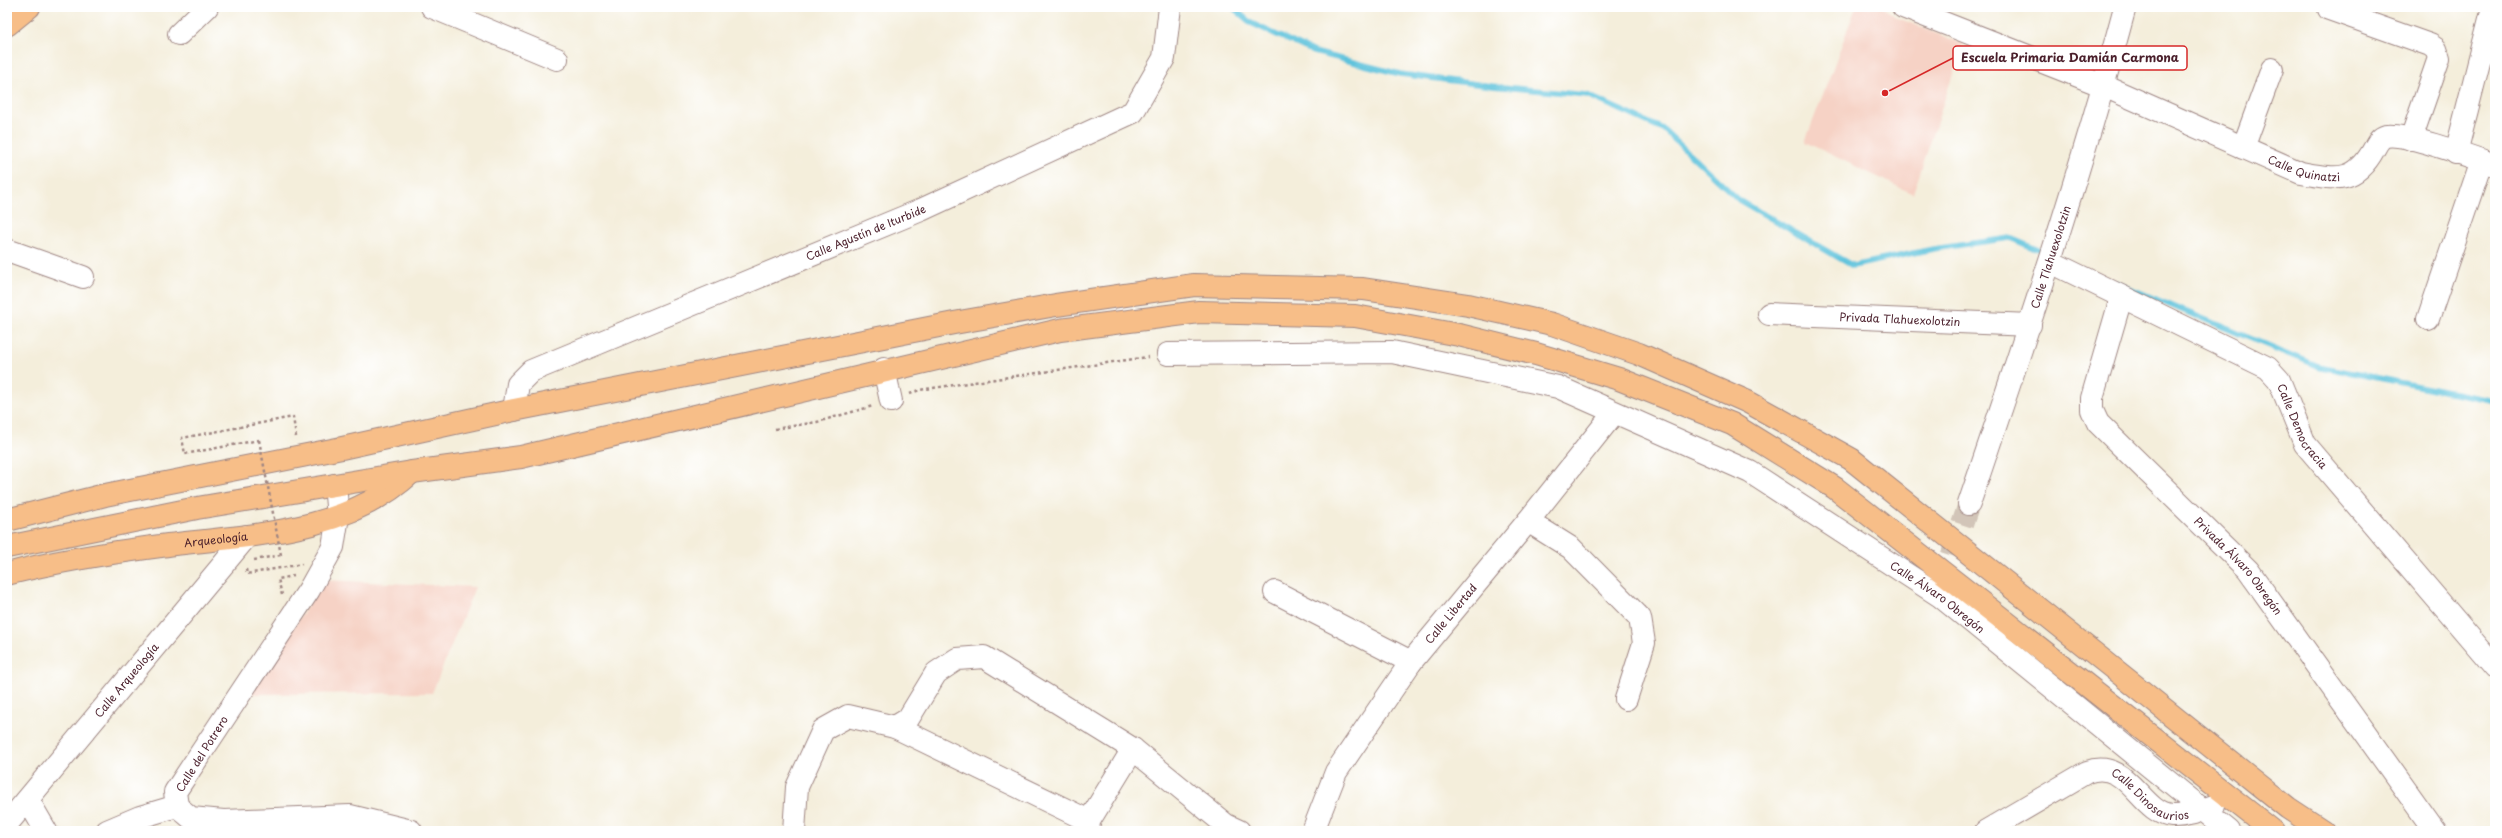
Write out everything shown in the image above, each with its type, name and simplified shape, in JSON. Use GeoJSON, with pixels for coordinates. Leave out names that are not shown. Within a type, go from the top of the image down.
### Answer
{"type":"FeatureCollection","features":[{"type":"Feature","properties":{"kind":"main road"},"geometry":{"type":"LineString","coordinates":[[7,25],[29,7]]}},
{"type":"Feature","properties":{"kind":"main road"},"geometry":{"type":"LineString","coordinates":[[7,520],[105,495],[300,456],[514,410],[954,323],[1056,305],[1194,285],[1364,289],[1468,305],[1552,324],[1638,354],[1748,402],[1851,459],[2288,808],[2322,831]]}},
{"type":"Feature","properties":{"kind":"main road"},"geometry":{"type":"LineString","coordinates":[[7,547],[196,508],[412,472],[521,457],[884,369],[1060,330],[1199,312],[1355,316],[1459,335],[1536,354],[1611,377],[1732,424],[1835,488],[2273,831]]}},
{"type":"Feature","properties":{"kind":"main road","name":"Arqueología"},"geometry":{"type":"LineString","coordinates":[[7,574],[151,547],[246,536],[302,527],[338,516],[372,502],[391,490],[412,472]]}},
{"type":"Feature","properties":{"kind":"street"},"geometry":{"type":"LineString","coordinates":[[179,34],[207,7]]}},
{"type":"Feature","properties":{"kind":"street"},"geometry":{"type":"LineString","coordinates":[[432,7],[557,59]]}},
{"type":"Feature","properties":{"kind":"street","name":"Calle Agustín de Iturbide"},"geometry":{"type":"LineString","coordinates":[[514,410],[518,384],[531,371],[920,210],[1133,112],[1164,58],[1170,7]]}},
{"type":"Feature","properties":{"kind":"street","name":"Calle Quinatzi"},"geometry":{"type":"LineString","coordinates":[[1903,7],[2104,86],[2302,173],[2335,179],[2354,174],[2366,163],[2378,141],[2384,136],[2410,140],[2488,163]]}},
{"type":"Feature","properties":{"kind":"street","name":"Calle Tlahuexolotzin"},"geometry":{"type":"LineString","coordinates":[[1969,504],[2051,262],[2104,86],[2125,7]]}},
{"type":"Feature","properties":{"kind":"street"},"geometry":{"type":"LineString","coordinates":[[2456,153],[2493,7]]}},
{"type":"Feature","properties":{"kind":"street"},"geometry":{"type":"LineString","coordinates":[[2329,9],[2430,45],[2436,49],[2438,58],[2410,140]]}},
{"type":"Feature","properties":{"kind":"street"},"geometry":{"type":"LineString","coordinates":[[2243,148],[2272,69]]}},
{"type":"Feature","properties":{"kind":"street"},"geometry":{"type":"LineString","coordinates":[[2428,319],[2488,163]]}},
{"type":"Feature","properties":{"kind":"street"},"geometry":{"type":"LineString","coordinates":[[7,250],[83,277]]}},
{"type":"Feature","properties":{"kind":"street","name":"Calle Democracia"},"geometry":{"type":"LineString","coordinates":[[2051,262],[2121,298],[2268,368],[2279,380],[2305,444],[2495,667]]}},
{"type":"Feature","properties":{"kind":"street","name":"Privada Álvaro Obregón"},"geometry":{"type":"LineString","coordinates":[[2121,298],[2092,398],[2092,410],[2098,423],[2248,570],[2435,831]]}},
{"type":"Feature","properties":{"kind":"street","name":"Privada Tlahuexolotzin"},"geometry":{"type":"LineString","coordinates":[[1769,314],[2030,325]]}},
{"type":"Feature","properties":{"kind":"street","name":"Calle Álvaro Obregón"},"geometry":{"type":"LineString","coordinates":[[1168,354],[1392,352],[1558,387],[1750,472],[1941,592],[2229,831]]}},
{"type":"Feature","properties":{"kind":"street"},"geometry":{"type":"LineString","coordinates":[[884,369],[891,401]]}},
{"type":"Feature","properties":{"kind":"street","name":"Calle Libertad"},"geometry":{"type":"LineString","coordinates":[[1313,831],[1336,772],[1411,662],[1528,521],[1614,413]]}},
{"type":"Feature","properties":{"kind":"street","name":"Calle del Potrero"},"geometry":{"type":"LineString","coordinates":[[335,485],[338,516],[333,547],[310,590],[175,792],[177,806],[191,818],[224,821],[350,816],[411,831]]}},
{"type":"Feature","properties":{"kind":"street"},"geometry":{"type":"LineString","coordinates":[[1528,521],[1571,548],[1640,618],[1644,643],[1626,699]]}},
{"type":"Feature","properties":{"kind":"street","name":"Calle Arqueología"},"geometry":{"type":"LineString","coordinates":[[7,824],[246,536]]}},
{"type":"Feature","properties":{"kind":"street"},"geometry":{"type":"LineString","coordinates":[[1275,592],[1411,662]]}},
{"type":"Feature","properties":{"kind":"street"},"geometry":{"type":"LineString","coordinates":[[895,727],[908,719],[936,673],[956,659],[984,657],[1133,749],[1226,825],[1239,831]]}},
{"type":"Feature","properties":{"kind":"street"},"geometry":{"type":"LineString","coordinates":[[794,831],[797,787],[823,730],[848,716],[895,727],[1089,826],[1133,749]]}},
{"type":"Feature","properties":{"kind":"street","name":"Calle Dinosaurios"},"geometry":{"type":"LineString","coordinates":[[1986,831],[2087,772],[2099,768],[2112,770],[2160,812],[2171,816],[2203,809],[2233,800]]}},
{"type":"Feature","properties":{"kind":"street"},"geometry":{"type":"LineString","coordinates":[[28,800],[46,831]]}},
{"type":"Feature","properties":{"kind":"street"},"geometry":{"type":"LineString","coordinates":[[107,831],[140,816],[177,806]]}},
{"type":"Feature","properties":{"kind":"path"},"geometry":{"type":"LineString","coordinates":[[775,429],[817,422],[891,401],[919,390],[1168,354]]}},
{"type":"Feature","properties":{"kind":"path"},"geometry":{"type":"LineString","coordinates":[[252,560],[281,555],[259,440],[185,454],[182,438],[293,417],[300,456]]}},
{"type":"Feature","properties":{"kind":"path"},"geometry":{"type":"LineString","coordinates":[[244,562],[247,574],[309,562]]}},
{"type":"Feature","properties":{"kind":"path"},"geometry":{"type":"LineString","coordinates":[[278,579],[298,575]]}},
{"type":"Feature","properties":{"kind":"shaded area"},"geometry":{"type":"Polygon","coordinates":[[[1856,7],[1882,7],[1898,18],[1963,44],[1913,194],[1805,142],[1856,7]]]}},
{"type":"Feature","properties":{"kind":"shaded area"},"geometry":{"type":"Polygon","coordinates":[[[324,580],[475,587],[432,693],[251,694],[324,580]]]}},
{"type":"Feature","properties":{"kind":"waterway"},"geometry":{"type":"LineString","coordinates":[[1232,7],[1251,23],[1314,52],[1400,74],[1492,86],[1587,95],[1663,129],[1739,200],[1853,266],[1933,249],[2010,238],[2048,254]]}},
{"type":"Feature","properties":{"kind":"waterway"},"geometry":{"type":"LineString","coordinates":[[2117,283],[2317,366],[2495,401]]}},
{"type":"Feature","properties":{"kind":"tunnel"},"geometry":{"type":"LineString","coordinates":[[1941,587],[1969,504]]}},
{"type":"Feature","properties":{"kind":"place","name":"Escuela Primaria Damián Carmona"},"geometry":{"type":"Point","coordinates":[1885,93]}}]}
